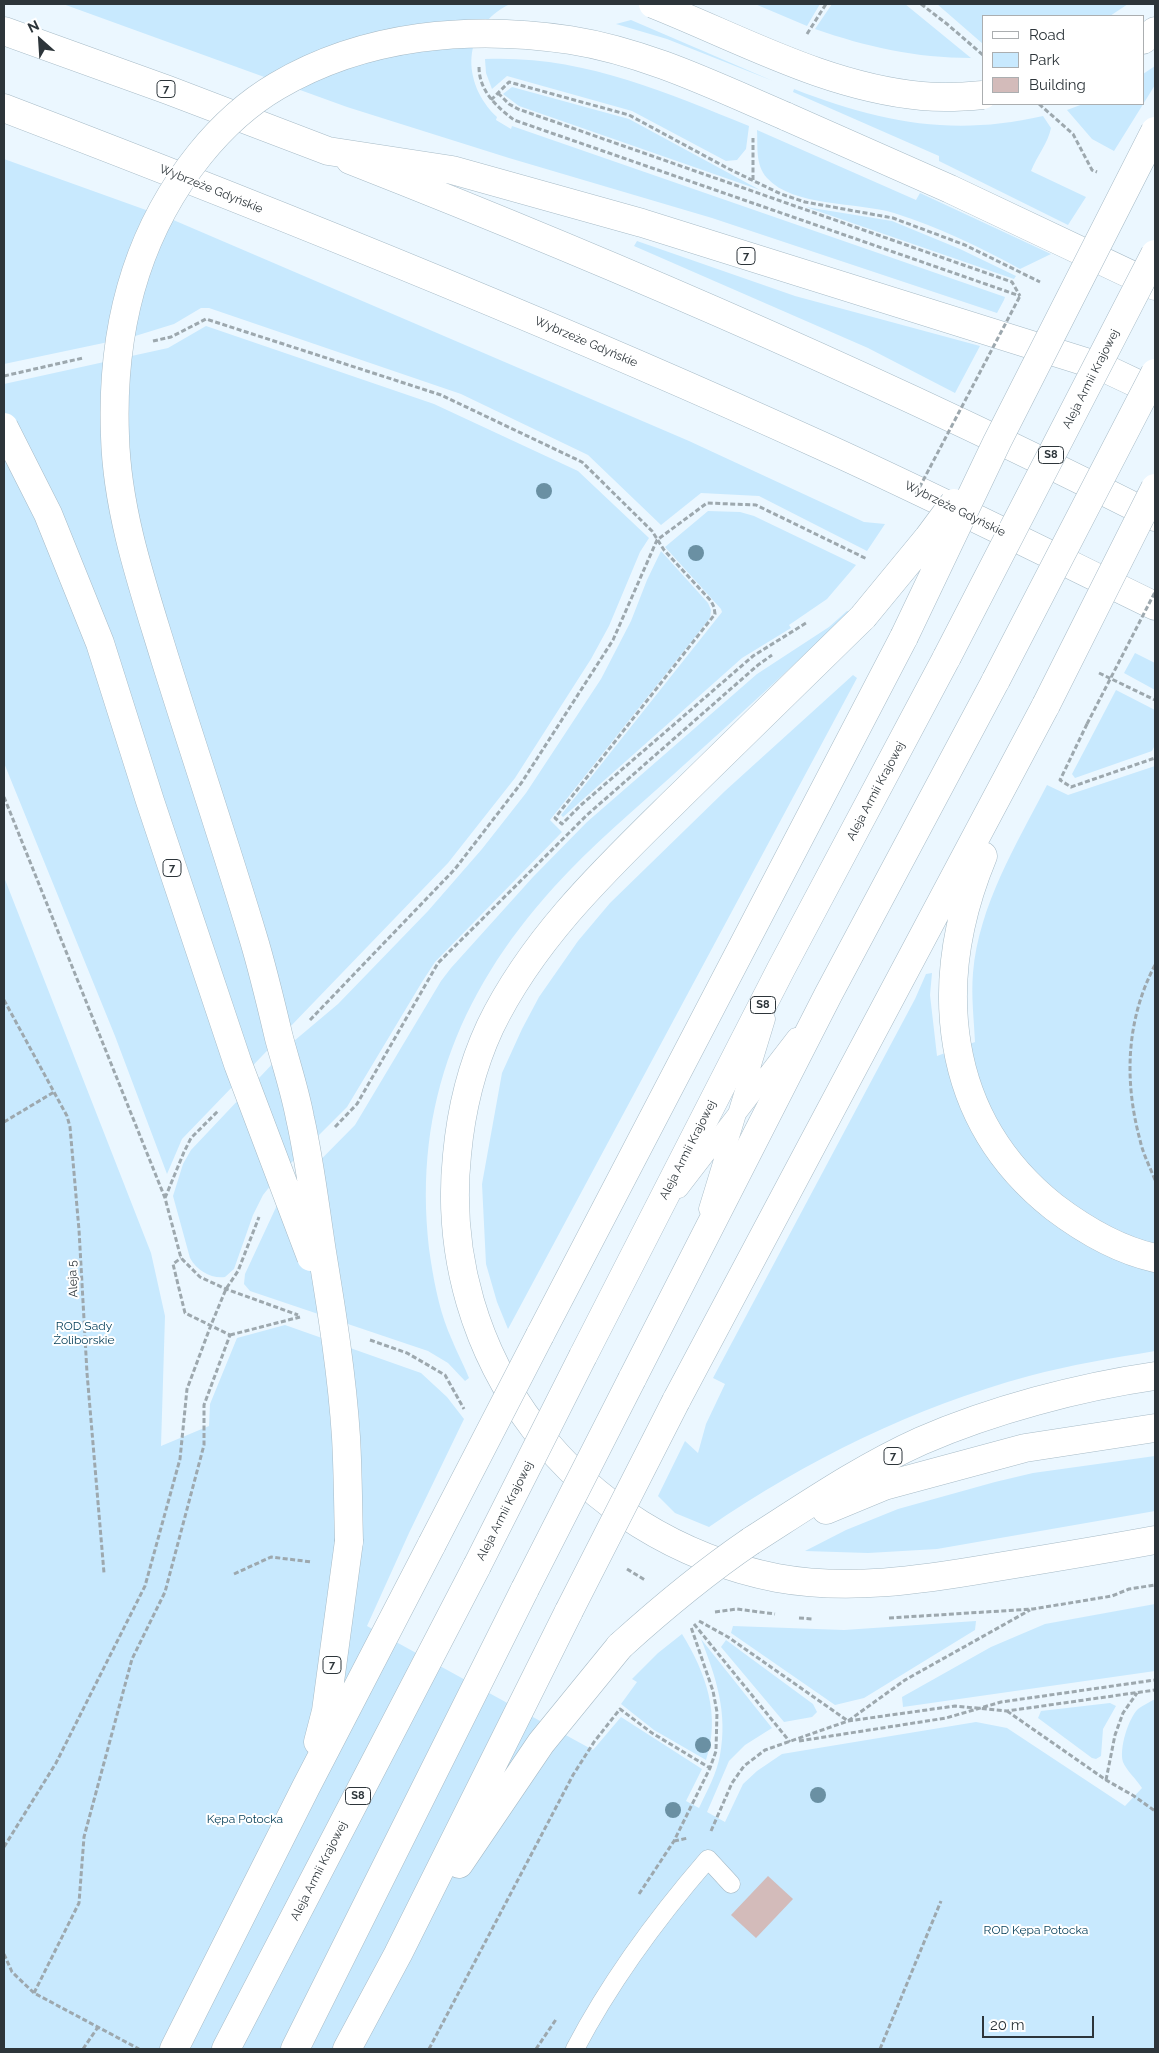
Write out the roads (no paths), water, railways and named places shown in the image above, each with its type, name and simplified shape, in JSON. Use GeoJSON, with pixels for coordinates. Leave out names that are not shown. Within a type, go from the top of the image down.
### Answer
{"type":"FeatureCollection","features":[{"type":"Feature","properties":{"kind":"main road"},"geometry":{"type":"LineString","coordinates":[[653,4],[695,20],[771,55],[850,82],[923,97],[982,95]]}},
{"type":"Feature","properties":{"kind":"main road","name":"7"},"geometry":{"type":"LineString","coordinates":[[4,31],[159,86],[328,151],[452,170],[642,223],[1102,367],[1155,392]]}},
{"type":"Feature","properties":{"kind":"main road"},"geometry":{"type":"LineString","coordinates":[[1144,39],[1155,31]]}},
{"type":"Feature","properties":{"kind":"main road"},"geometry":{"type":"LineString","coordinates":[[332,1313],[298,1109],[254,940],[156,631],[127,524],[119,484],[115,442],[114,398],[121,326],[128,299],[154,223],[171,193],[216,134],[277,86],[314,68],[354,52],[395,41],[483,33],[571,40],[621,51],[679,71],[950,189],[1155,286]]}},
{"type":"Feature","properties":{"kind":"main road","name":"Wybrzeże Gdyńskie"},"geometry":{"type":"LineString","coordinates":[[4,108],[368,251],[564,332],[823,446],[1155,606]]}},
{"type":"Feature","properties":{"kind":"main road"},"geometry":{"type":"LineString","coordinates":[[306,1787],[904,637],[997,442],[1155,131]]}},
{"type":"Feature","properties":{"kind":"main road"},"geometry":{"type":"LineString","coordinates":[[328,151],[470,207],[713,310],[858,375],[1155,516]]}},
{"type":"Feature","properties":{"kind":"main road","name":"Aleja Armii Krajowej"},"geometry":{"type":"LineString","coordinates":[[226,2049],[477,1566],[782,969],[947,657],[1155,254]]}},
{"type":"Feature","properties":{"kind":"main road"},"geometry":{"type":"LineString","coordinates":[[294,2049],[525,1589],[828,995],[996,680],[1155,373]]}},
{"type":"Feature","properties":{"kind":"main road","name":"7"},"geometry":{"type":"LineString","coordinates":[[4,427],[48,514],[100,643],[150,801],[238,1064],[332,1313],[346,1435],[350,1541],[326,1711],[306,1787],[174,2049]]}},
{"type":"Feature","properties":{"kind":"main road"},"geometry":{"type":"LineString","coordinates":[[997,442],[928,538],[863,617],[602,874],[540,945],[510,991],[489,1030],[472,1074],[460,1125],[454,1181],[455,1225],[464,1279],[474,1314],[488,1352],[519,1408],[570,1469],[603,1498],[667,1541],[719,1563],[776,1578],[805,1582],[871,1583],[924,1579],[1155,1540]]}},
{"type":"Feature","properties":{"kind":"main road"},"geometry":{"type":"LineString","coordinates":[[398,1954],[676,1401],[1046,705],[1155,488]]}},
{"type":"Feature","properties":{"kind":"main road"},"geometry":{"type":"LineString","coordinates":[[1046,705],[970,887],[958,936],[952,1007],[955,1039],[972,1099],[999,1150],[1024,1179],[1068,1217],[1114,1244],[1155,1258]]}},
{"type":"Feature","properties":{"kind":"main road","name":"7"},"geometry":{"type":"LineString","coordinates":[[347,2049],[398,1954],[541,1743],[620,1646],[669,1601],[708,1570],[751,1541],[867,1469],[922,1441],[980,1419],[1049,1399],[1123,1381],[1155,1376]]}},
{"type":"Feature","properties":{"kind":"main road"},"geometry":{"type":"LineString","coordinates":[[751,1541],[884,1486],[968,1462],[1025,1448],[1155,1428]]}},
{"type":"Feature","properties":{"kind":"lane"},"geometry":{"type":"LineString","coordinates":[[692,1262],[782,969]]}},
{"type":"Feature","properties":{"kind":"lane"},"geometry":{"type":"LineString","coordinates":[[645,1234],[828,995]]}},
{"type":"Feature","properties":{"kind":"lane"},"geometry":{"type":"LineString","coordinates":[[575,2049],[618,1975],[673,1900],[708,1859],[731,1884]]}},
{"type":"Feature","properties":{"kind":"park label","name":"ROD Sady Żoliborskie"},"geometry":{"type":"Point","coordinates":[84,1333]}},
{"type":"Feature","properties":{"kind":"park label","name":"Kępa Potocka"},"geometry":{"type":"Point","coordinates":[245,1819]}},
{"type":"Feature","properties":{"kind":"park label","name":"ROD Kępa Potocka"},"geometry":{"type":"Point","coordinates":[1036,1930]}}]}
